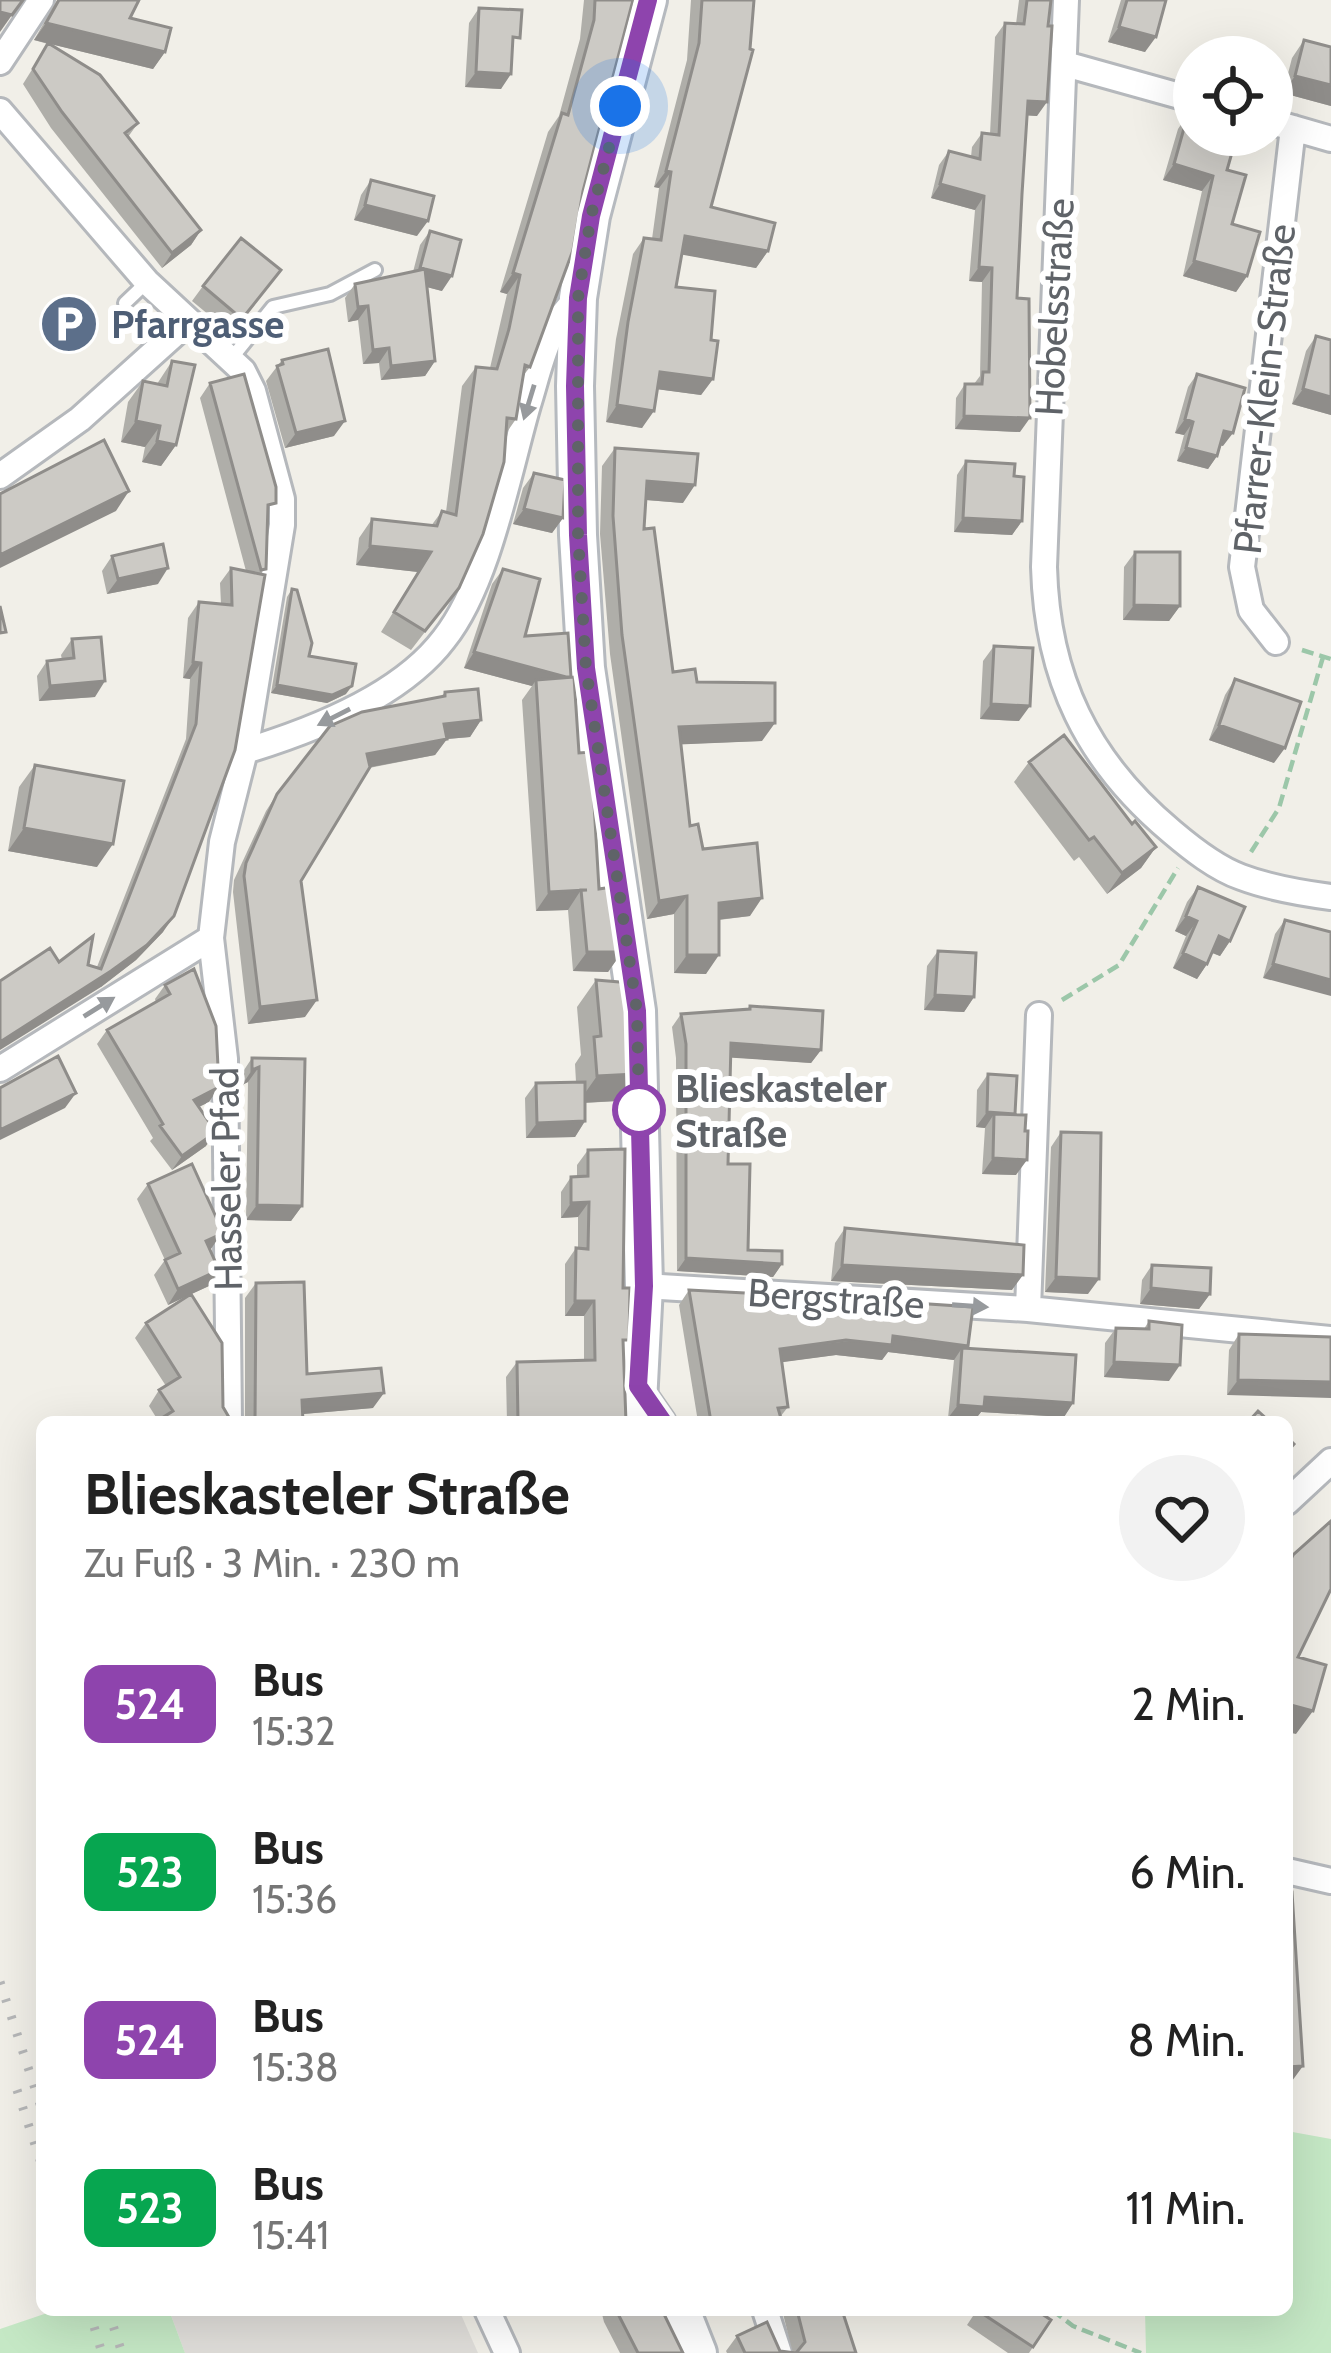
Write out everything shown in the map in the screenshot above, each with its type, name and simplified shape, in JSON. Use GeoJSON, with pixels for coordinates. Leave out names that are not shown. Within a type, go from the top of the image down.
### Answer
{"type":"FeatureCollection","features":[{"type":"Feature","properties":{"kind":"main road"},"geometry":{"type":"LineString","coordinates":[[638,1404],[644,1286],[637,1011],[586,668],[577,513],[578,298],[591,216],[648,0]]}},
{"type":"Feature","properties":{"kind":"main road"},"geometry":{"type":"LineString","coordinates":[[683,2316],[698,2353]]}},
{"type":"Feature","properties":{"kind":"street"},"geometry":{"type":"LineString","coordinates":[[0,62],[41,0]]}},
{"type":"Feature","properties":{"kind":"street","name":"Hobelsstraße"},"geometry":{"type":"LineString","coordinates":[[1066,0],[1046,476],[1045,614],[1064,685],[1100,758],[1137,803],[1192,848],[1237,876],[1290,892],[1331,897]]}},
{"type":"Feature","properties":{"kind":"street"},"geometry":{"type":"LineString","coordinates":[[1065,64],[1173,94]]}},
{"type":"Feature","properties":{"kind":"street"},"geometry":{"type":"LineString","coordinates":[[0,111],[147,282],[231,359]]}},
{"type":"Feature","properties":{"kind":"street","name":"Pfarrer-Klein-Straße"},"geometry":{"type":"LineString","coordinates":[[1293,128],[1331,139]]}},
{"type":"Feature","properties":{"kind":"street","name":"Pfarrer-Klein-Straße"},"geometry":{"type":"LineString","coordinates":[[1276,642],[1251,610],[1242,567],[1279,156]]}},
{"type":"Feature","properties":{"kind":"street"},"geometry":{"type":"LineString","coordinates":[[245,751],[287,739],[351,709],[430,656],[446,637],[474,588],[545,349],[564,310],[578,298]]}},
{"type":"Feature","properties":{"kind":"street"},"geometry":{"type":"LineString","coordinates":[[0,476],[80,419],[189,321]]}},
{"type":"Feature","properties":{"kind":"street","name":"Hasseler Pfad"},"geometry":{"type":"LineString","coordinates":[[229,1416],[225,1059],[212,938],[222,842],[245,751],[282,525],[282,500],[253,391],[231,359]]}},
{"type":"Feature","properties":{"kind":"street"},"geometry":{"type":"LineString","coordinates":[[0,1069],[212,938]]}},
{"type":"Feature","properties":{"kind":"street"},"geometry":{"type":"LineString","coordinates":[[1028,1310],[1039,1015]]}},
{"type":"Feature","properties":{"kind":"street","name":"Bergstraße"},"geometry":{"type":"LineString","coordinates":[[644,1286],[1028,1310],[1331,1339]]}},
{"type":"Feature","properties":{"kind":"street"},"geometry":{"type":"LineString","coordinates":[[1293,1496],[1331,1461]]}},
{"type":"Feature","properties":{"kind":"street"},"geometry":{"type":"LineString","coordinates":[[1293,1872],[1331,1881]]}},
{"type":"Feature","properties":{"kind":"street"},"geometry":{"type":"LineString","coordinates":[[490,2316],[507,2353]]}},
{"type":"Feature","properties":{"kind":"street"},"geometry":{"type":"LineString","coordinates":[[767,2316],[779,2353]]}},
{"type":"Feature","properties":{"kind":"lane"},"geometry":{"type":"LineString","coordinates":[[231,359],[273,307],[330,294],[374,270]]}},
{"type":"Feature","properties":{"kind":"lane"},"geometry":{"type":"LineString","coordinates":[[125,303],[147,282]]}},
{"type":"Feature","properties":{"kind":"path"},"geometry":{"type":"LineString","coordinates":[[1237,876],[1279,808],[1323,657]]}},
{"type":"Feature","properties":{"kind":"path"},"geometry":{"type":"LineString","coordinates":[[1039,1015],[1119,965],[1192,848]]}},
{"type":"Feature","properties":{"kind":"path"},"geometry":{"type":"LineString","coordinates":[[1060,2316],[1073,2326],[1141,2353]]}},
{"type":"Feature","properties":{"kind":"shaded area"},"geometry":{"type":"Polygon","coordinates":[[[171,2316],[462,2316],[478,2353],[185,2353],[171,2316]]]}},
{"type":"Feature","properties":{"kind":"green space"},"geometry":{"type":"Polygon","coordinates":[[[1293,2132],[1331,2139],[1331,2353],[1146,2353],[1145,2316],[1293,2316],[1293,2132]]]}},
{"type":"Feature","properties":{"kind":"green space"},"geometry":{"type":"Polygon","coordinates":[[[38,2316],[171,2316],[185,2353],[0,2353],[0,2329],[38,2316]]]}},
{"type":"Feature","properties":{"kind":"building"},"geometry":{"type":"Polygon","coordinates":[[[0,0],[23,0],[12,15],[0,12],[0,0]]]}},
{"type":"Feature","properties":{"kind":"building"},"geometry":{"type":"Polygon","coordinates":[[[59,0],[139,0],[130,18],[171,28],[165,52],[46,23],[59,0]]]}},
{"type":"Feature","properties":{"kind":"building"},"geometry":{"type":"Polygon","coordinates":[[[595,0],[633,0],[583,191],[573,250],[530,367],[525,365],[516,419],[507,418],[504,462],[483,534],[459,588],[425,631],[394,612],[431,552],[370,546],[372,519],[437,526],[442,511],[456,515],[476,367],[497,369],[520,275],[513,273],[562,113],[568,115],[595,0]]]}},
{"type":"Feature","properties":{"kind":"building"},"geometry":{"type":"Polygon","coordinates":[[[702,0],[754,0],[753,50],[711,207],[775,223],[768,251],[685,236],[676,287],[715,291],[711,340],[718,341],[713,379],[660,372],[654,411],[617,405],[644,238],[661,240],[671,172],[666,171],[699,43],[702,0]]]}},
{"type":"Feature","properties":{"kind":"building"},"geometry":{"type":"Polygon","coordinates":[[[1027,0],[1051,0],[1048,26],[1052,26],[1047,102],[1028,101],[1022,194],[1017,298],[1029,299],[1030,418],[964,416],[965,384],[982,384],[983,372],[989,372],[992,268],[979,267],[984,196],[940,184],[949,151],[980,159],[982,133],[999,135],[1005,23],[1024,24],[1027,0]]]}},
{"type":"Feature","properties":{"kind":"building"},"geometry":{"type":"Polygon","coordinates":[[[1127,0],[1166,0],[1156,37],[1119,27],[1127,0]]]}},
{"type":"Feature","properties":{"kind":"building"},"geometry":{"type":"Polygon","coordinates":[[[479,8],[522,10],[520,38],[513,37],[511,74],[476,72],[479,8]]]}},
{"type":"Feature","properties":{"kind":"building"},"geometry":{"type":"Polygon","coordinates":[[[1304,40],[1331,47],[1331,85],[1295,76],[1304,40]]]}},
{"type":"Feature","properties":{"kind":"building"},"geometry":{"type":"Polygon","coordinates":[[[48,43],[100,75],[138,123],[125,133],[201,230],[172,253],[33,69],[48,43]]]}},
{"type":"Feature","properties":{"kind":"building"},"geometry":{"type":"Polygon","coordinates":[[[1176,156],[1231,156],[1227,170],[1246,175],[1232,224],[1260,232],[1247,276],[1194,261],[1213,176],[1174,164],[1176,156]]]}},
{"type":"Feature","properties":{"kind":"building"},"geometry":{"type":"Polygon","coordinates":[[[371,180],[434,196],[428,221],[365,205],[371,180]]]}},
{"type":"Feature","properties":{"kind":"building"},"geometry":{"type":"Polygon","coordinates":[[[430,231],[461,240],[452,276],[420,268],[430,231]]]}},
{"type":"Feature","properties":{"kind":"building"},"geometry":{"type":"Polygon","coordinates":[[[241,238],[281,270],[242,319],[203,286],[241,238]]]}},
{"type":"Feature","properties":{"kind":"building"},"geometry":{"type":"Polygon","coordinates":[[[425,269],[435,361],[391,366],[389,348],[373,350],[368,306],[358,307],[355,284],[425,269]]]}},
{"type":"Feature","properties":{"kind":"building"},"geometry":{"type":"Polygon","coordinates":[[[1316,336],[1331,340],[1331,397],[1303,389],[1316,336]]]}},
{"type":"Feature","properties":{"kind":"building"},"geometry":{"type":"Polygon","coordinates":[[[328,349],[345,421],[296,433],[277,366],[282,360],[328,349]]]}},
{"type":"Feature","properties":{"kind":"building"},"geometry":{"type":"Polygon","coordinates":[[[172,361],[195,365],[176,445],[157,441],[160,426],[136,421],[143,381],[167,386],[172,361]]]}},
{"type":"Feature","properties":{"kind":"building"},"geometry":{"type":"Polygon","coordinates":[[[244,374],[276,487],[276,503],[268,505],[266,569],[261,570],[210,383],[244,374]]]}},
{"type":"Feature","properties":{"kind":"building"},"geometry":{"type":"Polygon","coordinates":[[[1197,374],[1245,388],[1233,433],[1224,431],[1217,456],[1186,448],[1193,422],[1185,419],[1197,374]]]}},
{"type":"Feature","properties":{"kind":"building"},"geometry":{"type":"Polygon","coordinates":[[[104,440],[129,491],[0,555],[0,494],[104,440]]]}},
{"type":"Feature","properties":{"kind":"building"},"geometry":{"type":"Polygon","coordinates":[[[615,448],[698,454],[695,485],[647,481],[644,529],[654,528],[673,672],[695,669],[697,682],[775,683],[775,723],[679,727],[690,826],[698,824],[703,849],[757,843],[762,898],[719,903],[719,955],[687,955],[687,896],[659,901],[622,635],[613,516],[615,448]]]}},
{"type":"Feature","properties":{"kind":"building"},"geometry":{"type":"Polygon","coordinates":[[[966,461],[1015,464],[1014,476],[1024,477],[1022,521],[963,518],[966,461]]]}},
{"type":"Feature","properties":{"kind":"building"},"geometry":{"type":"Polygon","coordinates":[[[534,473],[565,480],[563,518],[524,509],[534,473]]]}},
{"type":"Feature","properties":{"kind":"building"},"geometry":{"type":"Polygon","coordinates":[[[163,544],[168,568],[118,579],[112,556],[163,544]]]}},
{"type":"Feature","properties":{"kind":"building"},"geometry":{"type":"Polygon","coordinates":[[[1135,552],[1180,552],[1180,606],[1134,605],[1135,552]]]}},
{"type":"Feature","properties":{"kind":"building"},"geometry":{"type":"Polygon","coordinates":[[[231,568],[265,575],[235,750],[174,916],[147,945],[0,1042],[0,981],[50,948],[59,962],[93,936],[88,965],[101,969],[196,724],[201,663],[193,662],[199,602],[232,605],[231,568]]]}},
{"type":"Feature","properties":{"kind":"building"},"geometry":{"type":"Polygon","coordinates":[[[503,569],[540,579],[525,636],[568,633],[571,677],[474,652],[503,569]]]}},
{"type":"Feature","properties":{"kind":"building"},"geometry":{"type":"Polygon","coordinates":[[[292,589],[297,590],[312,643],[309,656],[356,664],[352,686],[332,695],[277,685],[292,589]]]}},
{"type":"Feature","properties":{"kind":"building"},"geometry":{"type":"Polygon","coordinates":[[[101,637],[105,681],[50,686],[47,661],[74,658],[72,639],[101,637]]]}},
{"type":"Feature","properties":{"kind":"building"},"geometry":{"type":"Polygon","coordinates":[[[994,646],[1033,648],[1030,706],[991,704],[994,646]]]}},
{"type":"Feature","properties":{"kind":"building"},"geometry":{"type":"Polygon","coordinates":[[[574,677],[579,753],[591,752],[599,889],[612,887],[622,952],[587,952],[581,890],[549,892],[536,680],[574,677]]]}},
{"type":"Feature","properties":{"kind":"building"},"geometry":{"type":"Polygon","coordinates":[[[1235,679],[1301,702],[1285,748],[1219,725],[1235,679]]]}},
{"type":"Feature","properties":{"kind":"building"},"geometry":{"type":"Polygon","coordinates":[[[478,689],[481,720],[444,724],[447,739],[367,754],[370,767],[301,881],[317,1000],[260,1007],[244,876],[277,794],[330,726],[362,712],[478,689]]]}},
{"type":"Feature","properties":{"kind":"building"},"geometry":{"type":"Polygon","coordinates":[[[1064,735],[1132,824],[1135,821],[1156,847],[1122,873],[1094,837],[1089,840],[1029,762],[1064,735]]]}},
{"type":"Feature","properties":{"kind":"building"},"geometry":{"type":"Polygon","coordinates":[[[35,765],[124,781],[113,844],[24,828],[35,765]]]}},
{"type":"Feature","properties":{"kind":"building"},"geometry":{"type":"Polygon","coordinates":[[[1198,887],[1245,907],[1230,941],[1219,936],[1207,964],[1183,953],[1197,921],[1186,916],[1198,887]]]}},
{"type":"Feature","properties":{"kind":"building"},"geometry":{"type":"Polygon","coordinates":[[[1285,920],[1331,932],[1331,980],[1273,964],[1285,920]]]}},
{"type":"Feature","properties":{"kind":"building"},"geometry":{"type":"Polygon","coordinates":[[[938,951],[976,953],[974,997],[935,995],[938,951]]]}},
{"type":"Feature","properties":{"kind":"building"},"geometry":{"type":"Polygon","coordinates":[[[194,969],[216,1026],[219,1087],[194,1100],[216,1132],[182,1156],[107,1030],[170,994],[165,985],[194,969]]]}},
{"type":"Feature","properties":{"kind":"building"},"geometry":{"type":"Polygon","coordinates":[[[596,980],[631,983],[636,1074],[597,1076],[594,1037],[601,1036],[596,980]]]}},
{"type":"Feature","properties":{"kind":"building"},"geometry":{"type":"Polygon","coordinates":[[[750,1006],[823,1011],[821,1050],[731,1043],[728,1164],[750,1164],[748,1250],[782,1251],[782,1264],[686,1258],[686,1044],[681,1014],[750,1006]]]}},
{"type":"Feature","properties":{"kind":"building"},"geometry":{"type":"Polygon","coordinates":[[[58,1056],[76,1093],[0,1130],[0,1088],[58,1056]]]}},
{"type":"Feature","properties":{"kind":"building"},"geometry":{"type":"Polygon","coordinates":[[[252,1058],[305,1059],[302,1206],[257,1205],[259,1067],[252,1070],[252,1058]]]}},
{"type":"Feature","properties":{"kind":"building"},"geometry":{"type":"Polygon","coordinates":[[[988,1074],[1017,1076],[1015,1114],[987,1112],[988,1074]]]}},
{"type":"Feature","properties":{"kind":"building"},"geometry":{"type":"Polygon","coordinates":[[[585,1082],[585,1121],[537,1123],[536,1083],[585,1082]]]}},
{"type":"Feature","properties":{"kind":"building"},"geometry":{"type":"Polygon","coordinates":[[[994,1114],[1026,1115],[1027,1160],[993,1158],[994,1114]]]}},
{"type":"Feature","properties":{"kind":"building"},"geometry":{"type":"Polygon","coordinates":[[[1061,1132],[1101,1133],[1099,1279],[1056,1277],[1061,1132]]]}},
{"type":"Feature","properties":{"kind":"building"},"geometry":{"type":"Polygon","coordinates":[[[625,1149],[623,1288],[630,1288],[629,1340],[623,1340],[626,1416],[518,1416],[517,1362],[595,1360],[594,1301],[575,1301],[576,1248],[588,1249],[589,1202],[571,1203],[571,1177],[588,1176],[588,1150],[625,1149]]]}},
{"type":"Feature","properties":{"kind":"building"},"geometry":{"type":"Polygon","coordinates":[[[192,1164],[221,1228],[221,1234],[206,1241],[219,1270],[178,1289],[165,1260],[180,1253],[148,1184],[192,1164]]]}},
{"type":"Feature","properties":{"kind":"building"},"geometry":{"type":"Polygon","coordinates":[[[845,1228],[1024,1245],[1023,1275],[842,1265],[845,1228]]]}},
{"type":"Feature","properties":{"kind":"building"},"geometry":{"type":"Polygon","coordinates":[[[1152,1265],[1211,1268],[1210,1294],[1151,1288],[1152,1265]]]}},
{"type":"Feature","properties":{"kind":"building"},"geometry":{"type":"Polygon","coordinates":[[[304,1282],[307,1374],[381,1368],[384,1393],[302,1400],[303,1416],[255,1416],[256,1283],[304,1282]]]}},
{"type":"Feature","properties":{"kind":"building"},"geometry":{"type":"Polygon","coordinates":[[[689,1290],[783,1295],[783,1307],[839,1298],[973,1307],[968,1346],[893,1336],[892,1345],[846,1340],[780,1349],[788,1407],[778,1408],[780,1416],[710,1416],[689,1290]]]}},
{"type":"Feature","properties":{"kind":"building"},"geometry":{"type":"Polygon","coordinates":[[[191,1294],[222,1343],[223,1407],[228,1416],[165,1416],[173,1411],[159,1390],[180,1377],[146,1323],[191,1294]]]}},
{"type":"Feature","properties":{"kind":"building"},"geometry":{"type":"Polygon","coordinates":[[[1149,1321],[1182,1325],[1180,1365],[1114,1362],[1116,1328],[1149,1329],[1149,1321]]]}},
{"type":"Feature","properties":{"kind":"building"},"geometry":{"type":"Polygon","coordinates":[[[1239,1334],[1331,1337],[1331,1382],[1238,1380],[1239,1334]]]}},
{"type":"Feature","properties":{"kind":"building"},"geometry":{"type":"Polygon","coordinates":[[[962,1348],[1076,1355],[1073,1403],[985,1397],[984,1407],[958,1405],[962,1348]]]}},
{"type":"Feature","properties":{"kind":"building"},"geometry":{"type":"Polygon","coordinates":[[[1331,1521],[1331,1589],[1298,1657],[1326,1665],[1313,1711],[1293,1706],[1293,1555],[1331,1521]]]}},
{"type":"Feature","properties":{"kind":"building"},"geometry":{"type":"Polygon","coordinates":[[[1293,1908],[1303,2066],[1293,2067],[1293,1908]]]}},
{"type":"Feature","properties":{"kind":"building"},"geometry":{"type":"Polygon","coordinates":[[[619,2316],[665,2316],[683,2353],[638,2353],[619,2316]]]}},
{"type":"Feature","properties":{"kind":"building"},"geometry":{"type":"Polygon","coordinates":[[[798,2316],[844,2316],[856,2353],[796,2353],[805,2342],[798,2316]]]}},
{"type":"Feature","properties":{"kind":"building"},"geometry":{"type":"Polygon","coordinates":[[[986,2316],[1045,2316],[1051,2320],[1033,2347],[986,2316]]]}},
{"type":"Feature","properties":{"kind":"building"},"geometry":{"type":"Polygon","coordinates":[[[767,2322],[780,2351],[796,2353],[745,2353],[737,2336],[767,2322]]]}},
{"type":"Feature","properties":{"kind":"railway"},"geometry":{"type":"LineString","coordinates":[[0,1982],[36,2092]]}},
{"type":"Feature","properties":{"kind":"railway"},"geometry":{"type":"LineString","coordinates":[[17,2090],[36,2148]]}},
{"type":"Feature","properties":{"kind":"railway"},"geometry":{"type":"LineString","coordinates":[[91,2316],[102,2353]]}},
{"type":"Feature","properties":{"kind":"railway"},"geometry":{"type":"LineString","coordinates":[[110,2316],[122,2353]]}},
{"type":"Feature","properties":{"kind":"bus line","name":"524"},"geometry":{"type":"LineString","coordinates":[[648,0],[591,216],[578,298],[575,386],[586,668],[637,1011],[644,1286],[638,1386],[660,1416]]}},
{"type":"Feature","properties":{"kind":"place","name":"Pfarrgasse"},"geometry":{"type":"Point","coordinates":[69,324]}},
{"type":"Feature","properties":{"kind":"place","name":"Blieskasteler Straße"},"geometry":{"type":"Point","coordinates":[639,1110]}},
{"type":"Feature","properties":{"kind":"route"},"geometry":{"type":"LineString","coordinates":[[620,106],[591,216],[578,298],[575,386],[586,668],[637,1011],[639,1110]]}}]}
